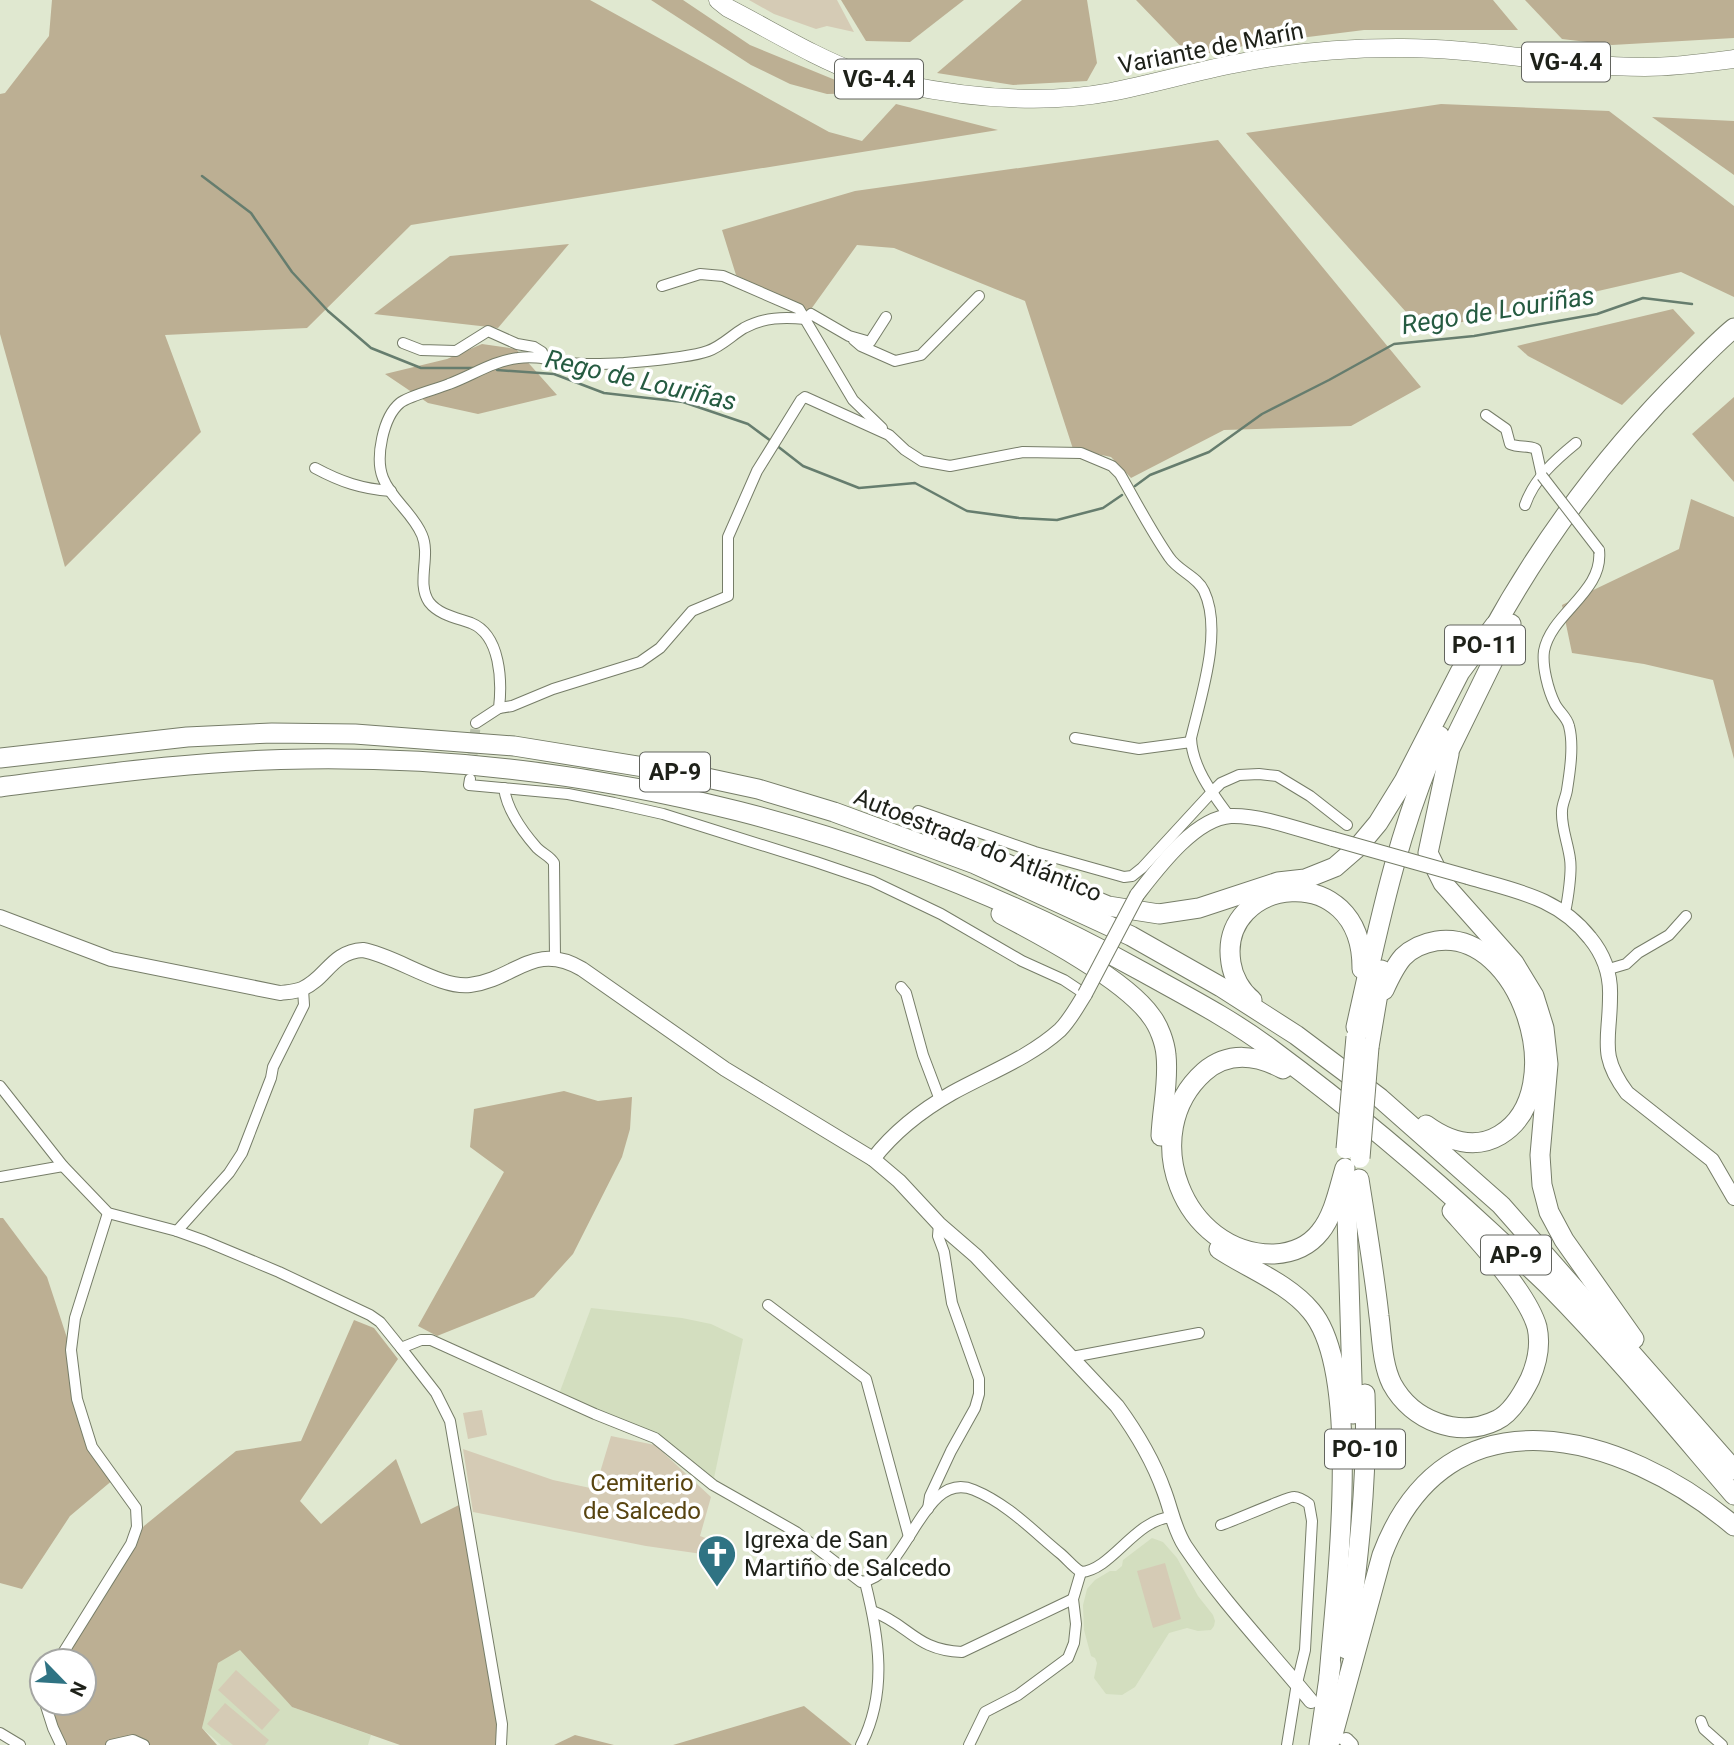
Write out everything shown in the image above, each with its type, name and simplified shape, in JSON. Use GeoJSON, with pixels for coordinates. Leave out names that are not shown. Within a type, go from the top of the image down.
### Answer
{"type":"FeatureCollection","features":[{"type":"Feature","properties":{"kind":"highway","name":"Variante de Marín"},"geometry":{"type":"LineString","coordinates":[[718,0],[808,50],[862,75],[942,91],[1009,99],[1058,98],[1109,92],[1236,63],[1326,51],[1399,48],[1494,53],[1576,63],[1645,67],[1734,59]]}},
{"type":"Feature","properties":{"kind":"highway","name":"PO-11"},"geometry":{"type":"LineString","coordinates":[[1353,1163],[1360,1037],[1381,915],[1411,810],[1464,682],[1495,625],[1553,532],[1596,474],[1661,399],[1734,328]]}},
{"type":"Feature","properties":{"kind":"highway","name":"PO-11"},"geometry":{"type":"LineString","coordinates":[[1360,1037],[1374,1009],[1394,912],[1421,815],[1451,744],[1503,638],[1553,555],[1625,460],[1670,409],[1734,346]]}},
{"type":"Feature","properties":{"kind":"highway"},"geometry":{"type":"LineString","coordinates":[[834,812],[1005,863],[1108,906],[1159,914],[1199,908],[1278,882],[1305,879],[1335,867],[1359,848],[1378,823],[1404,781],[1460,672],[1495,625]]}},
{"type":"Feature","properties":{"kind":"highway","name":"Autoestrada do Atlántico"},"geometry":{"type":"LineString","coordinates":[[0,758],[187,737],[272,733],[355,734],[514,746],[693,775],[758,789],[834,812],[975,864],[1131,936],[1221,987],[1296,1035],[1381,1098],[1501,1205],[1734,1470]]}},
{"type":"Feature","properties":{"kind":"highway"},"geometry":{"type":"LineString","coordinates":[[1451,744],[1429,853],[1443,883],[1514,963],[1534,996],[1544,1028],[1548,1064],[1540,1155],[1542,1185],[1549,1212],[1564,1240],[1693,1422]]}},
{"type":"Feature","properties":{"kind":"highway","name":"Autoestrada do Atlántico"},"geometry":{"type":"LineString","coordinates":[[0,787],[170,766],[304,759],[408,761],[531,771],[621,785],[754,814],[891,857],[997,900],[1062,929],[1195,1000],[1267,1046],[1388,1140],[1549,1286],[1734,1495]]}},
{"type":"Feature","properties":{"kind":"highway"},"geometry":{"type":"LineString","coordinates":[[891,857],[1072,954],[1141,1004],[1158,1029],[1166,1054],[1160,1151],[1163,1175],[1171,1198],[1187,1223],[1205,1240],[1295,1295],[1312,1311],[1321,1327],[1330,1345],[1336,1368],[1342,1464],[1329,1677]]}},
{"type":"Feature","properties":{"kind":"highway"},"geometry":{"type":"LineString","coordinates":[[1296,1035],[1248,997],[1231,969],[1229,953],[1232,935],[1240,918],[1255,904],[1273,895],[1310,891],[1328,899],[1345,913],[1363,950],[1360,1037]]}},
{"type":"Feature","properties":{"kind":"highway"},"geometry":{"type":"LineString","coordinates":[[1374,1009],[1403,957],[1415,948],[1443,940],[1460,942],[1476,948],[1503,972],[1525,1012],[1533,1036],[1533,1087],[1527,1106],[1503,1133],[1488,1141],[1471,1143],[1452,1140],[1381,1098]]}},
{"type":"Feature","properties":{"kind":"highway"},"geometry":{"type":"LineString","coordinates":[[1246,1056],[1260,1058],[1281,1068],[1388,1140],[1485,1249],[1520,1294],[1537,1328],[1538,1361],[1522,1395],[1499,1419],[1469,1428],[1441,1426],[1412,1409],[1392,1383],[1381,1344],[1380,1319],[1353,1163],[1322,1230],[1310,1242],[1296,1250],[1280,1254],[1260,1254],[1226,1242],[1214,1234],[1203,1225],[1183,1198],[1171,1160],[1175,1115],[1189,1089],[1206,1070],[1219,1063],[1246,1056]]}},
{"type":"Feature","properties":{"kind":"highway","name":"PO-10"},"geometry":{"type":"LineString","coordinates":[[1336,1743],[1329,1677],[1346,1557],[1352,1487],[1353,1163]]}},
{"type":"Feature","properties":{"kind":"highway","name":"PO-10"},"geometry":{"type":"LineString","coordinates":[[1336,1743],[1364,1485],[1365,1410],[1353,1163]]}},
{"type":"Feature","properties":{"kind":"highway"},"geometry":{"type":"LineString","coordinates":[[1336,1743],[1382,1555],[1393,1526],[1420,1488],[1460,1457],[1483,1448],[1522,1441],[1552,1441],[1587,1447],[1658,1474],[1696,1497],[1734,1526]]}},
{"type":"Feature","properties":{"kind":"street"},"geometry":{"type":"LineString","coordinates":[[662,286],[700,274],[723,276],[799,310],[853,400],[905,450],[922,461],[950,466],[1023,452],[1052,451],[1081,453],[1112,466],[1120,474],[1170,558],[1199,584],[1204,592],[1211,619],[1211,633],[1205,678],[1191,742],[1198,769],[1229,816]]}},
{"type":"Feature","properties":{"kind":"street"},"geometry":{"type":"LineString","coordinates":[[499,708],[500,675],[490,639],[481,628],[440,612],[431,605],[423,588],[426,565],[422,535],[383,477],[381,456],[385,430],[401,401],[453,383],[500,362],[520,358],[544,358],[574,363],[623,363],[699,354],[712,350],[743,328],[765,319],[806,319],[811,314],[861,346],[895,361],[920,355],[979,296]]}},
{"type":"Feature","properties":{"kind":"street"},"geometry":{"type":"LineString","coordinates":[[849,336],[870,342],[886,317]]}},
{"type":"Feature","properties":{"kind":"street"},"geometry":{"type":"LineString","coordinates":[[404,343],[421,350],[456,351],[488,331],[517,344],[534,347],[542,352],[544,358]]}},
{"type":"Feature","properties":{"kind":"street"},"geometry":{"type":"LineString","coordinates":[[476,723],[499,708],[512,706],[553,689],[640,662],[660,648],[692,611],[728,596],[729,537],[757,471],[801,400],[806,397],[890,435]]}},
{"type":"Feature","properties":{"kind":"street"},"geometry":{"type":"LineString","coordinates":[[1486,415],[1506,429],[1510,444],[1536,449],[1542,476],[1599,550],[1601,564],[1548,639],[1544,654],[1553,698],[1570,727],[1567,793],[1562,809],[1571,862],[1565,912]]}},
{"type":"Feature","properties":{"kind":"street"},"geometry":{"type":"LineString","coordinates":[[1525,505],[1530,492],[1542,476],[1576,443]]}},
{"type":"Feature","properties":{"kind":"street"},"geometry":{"type":"LineString","coordinates":[[316,468],[337,480],[364,489],[391,491]]}},
{"type":"Feature","properties":{"kind":"street"},"geometry":{"type":"LineString","coordinates":[[1075,737],[1139,749],[1191,742]]}},
{"type":"Feature","properties":{"kind":"street"},"geometry":{"type":"LineString","coordinates":[[918,811],[1035,852],[1124,877],[1132,876],[1142,868],[1222,783],[1239,775],[1277,776],[1300,789],[1346,825]]}},
{"type":"Feature","properties":{"kind":"street"},"geometry":{"type":"LineString","coordinates":[[470,779],[470,785],[568,794],[663,814],[860,877],[942,914],[1085,994]]}},
{"type":"Feature","properties":{"kind":"street"},"geometry":{"type":"LineString","coordinates":[[504,788],[506,804],[539,849],[554,863],[555,958]]}},
{"type":"Feature","properties":{"kind":"street"},"geometry":{"type":"LineString","coordinates":[[873,1159],[884,1144],[940,1100],[1031,1052],[1060,1029],[1085,994],[1137,895],[1164,862],[1202,826],[1229,816],[1251,818],[1468,877],[1548,902],[1565,912],[1595,944],[1609,969],[1606,1047],[1617,1080],[1627,1093],[1712,1160],[1734,1198]]}},
{"type":"Feature","properties":{"kind":"street"},"geometry":{"type":"LineString","coordinates":[[1609,969],[1626,964],[1638,953],[1669,935],[1686,916]]}},
{"type":"Feature","properties":{"kind":"street"},"geometry":{"type":"LineString","coordinates":[[0,917],[111,959],[280,993],[303,989],[339,957],[353,950],[372,951],[448,982],[462,985],[492,979],[534,960],[555,958],[569,961],[714,1062],[873,1159],[976,1256],[1100,1386],[1130,1424],[1155,1469],[1172,1517],[1186,1546],[1242,1619],[1311,1701]]}},
{"type":"Feature","properties":{"kind":"street"},"geometry":{"type":"LineString","coordinates":[[901,987],[906,993],[923,1055],[940,1100]]}},
{"type":"Feature","properties":{"kind":"street"},"geometry":{"type":"LineString","coordinates":[[177,1231],[229,1173],[242,1153],[273,1067],[304,1005],[303,989]]}},
{"type":"Feature","properties":{"kind":"street"},"geometry":{"type":"LineString","coordinates":[[0,1086],[99,1207],[108,1213],[177,1231],[279,1272],[370,1315],[380,1322],[436,1392],[450,1421],[502,1724],[501,1745]]}},
{"type":"Feature","properties":{"kind":"street"},"geometry":{"type":"LineString","coordinates":[[0,1177],[63,1166]]}},
{"type":"Feature","properties":{"kind":"street"},"geometry":{"type":"LineString","coordinates":[[67,1647],[131,1544],[137,1527],[136,1508],[92,1447],[77,1399],[71,1350],[75,1318],[108,1213]]}},
{"type":"Feature","properties":{"kind":"street"},"geometry":{"type":"LineString","coordinates":[[928,1509],[930,1496],[975,1408],[979,1394],[979,1379],[952,1303],[939,1224]]}},
{"type":"Feature","properties":{"kind":"street"},"geometry":{"type":"LineString","coordinates":[[768,1305],[866,1379],[909,1537]]}},
{"type":"Feature","properties":{"kind":"street"},"geometry":{"type":"LineString","coordinates":[[1072,1357],[1199,1333]]}},
{"type":"Feature","properties":{"kind":"street"},"geometry":{"type":"LineString","coordinates":[[401,1348],[421,1340],[431,1340],[595,1415],[654,1438],[713,1485],[796,1532],[861,1582],[874,1578],[887,1566],[928,1509],[946,1489],[962,1486],[971,1488],[1010,1510],[1081,1572]]}},
{"type":"Feature","properties":{"kind":"street"},"geometry":{"type":"LineString","coordinates":[[1221,1525],[1290,1497],[1297,1497],[1309,1504],[1312,1521],[1305,1650],[1287,1745]]}},
{"type":"Feature","properties":{"kind":"street"},"geometry":{"type":"LineString","coordinates":[[1081,1572],[1095,1567],[1152,1521],[1172,1517]]}},
{"type":"Feature","properties":{"kind":"street"},"geometry":{"type":"LineString","coordinates":[[969,1745],[985,1712],[1018,1695],[1068,1658],[1072,1651],[1076,1624],[1073,1599],[1081,1572]]}},
{"type":"Feature","properties":{"kind":"street"},"geometry":{"type":"LineString","coordinates":[[861,1745],[877,1702],[878,1660],[872,1611],[865,1582]]}},
{"type":"Feature","properties":{"kind":"street"},"geometry":{"type":"LineString","coordinates":[[872,1611],[885,1615],[927,1646],[962,1652],[1073,1599]]}},
{"type":"Feature","properties":{"kind":"street"},"geometry":{"type":"LineString","coordinates":[[49,1717],[61,1745]]}},
{"type":"Feature","properties":{"kind":"street"},"geometry":{"type":"LineString","coordinates":[[1701,1721],[1704,1728],[1722,1745]]}},
{"type":"Feature","properties":{"kind":"street"},"geometry":{"type":"LineString","coordinates":[[0,1733],[20,1745]]}},
{"type":"Feature","properties":{"kind":"street"},"geometry":{"type":"LineString","coordinates":[[111,1745],[133,1740],[144,1745]]}},
{"type":"Feature","properties":{"kind":"shaded area"},"geometry":{"type":"Polygon","coordinates":[[[52,0],[590,0],[829,132],[862,141],[896,104],[998,130],[411,225],[307,328],[165,335],[201,432],[65,567],[0,334],[0,94],[5,93],[49,36],[52,0]]]}},
{"type":"Feature","properties":{"kind":"shaded area"},"geometry":{"type":"Polygon","coordinates":[[[651,0],[683,0],[750,45],[867,93],[827,94],[790,84],[751,65],[651,0]]]}},
{"type":"Feature","properties":{"kind":"shaded area"},"geometry":{"type":"Polygon","coordinates":[[[841,0],[964,0],[910,42],[866,41],[841,0]]]}},
{"type":"Feature","properties":{"kind":"shaded area"},"geometry":{"type":"Polygon","coordinates":[[[1022,0],[1087,0],[1097,63],[1087,81],[1013,85],[937,73],[1022,0]]]}},
{"type":"Feature","properties":{"kind":"shaded area"},"geometry":{"type":"Polygon","coordinates":[[[1136,0],[1493,0],[1518,30],[1364,30],[1253,44],[1191,57],[1136,0]]]}},
{"type":"Feature","properties":{"kind":"shaded area"},"geometry":{"type":"Polygon","coordinates":[[[1525,0],[1734,0],[1734,38],[1612,45],[1562,39],[1525,0]]]}},
{"type":"Feature","properties":{"kind":"shaded area"},"geometry":{"type":"Polygon","coordinates":[[[1441,104],[1609,111],[1734,206],[1734,297],[1681,272],[1423,331],[1246,133],[1441,104]]]}},
{"type":"Feature","properties":{"kind":"shaded area"},"geometry":{"type":"Polygon","coordinates":[[[1652,117],[1734,121],[1734,175],[1652,117]]]}},
{"type":"Feature","properties":{"kind":"shaded area"},"geometry":{"type":"Polygon","coordinates":[[[1218,140],[1421,387],[1351,426],[1224,430],[1131,478],[1111,457],[1073,449],[1025,301],[894,248],[857,245],[809,312],[736,275],[722,230],[855,191],[1218,140]]]}},
{"type":"Feature","properties":{"kind":"shaded area"},"geometry":{"type":"Polygon","coordinates":[[[569,244],[498,328],[374,314],[450,256],[569,244]]]}},
{"type":"Feature","properties":{"kind":"shaded area"},"geometry":{"type":"Polygon","coordinates":[[[1673,309],[1695,333],[1622,405],[1528,356],[1517,346],[1673,309]]]}},
{"type":"Feature","properties":{"kind":"shaded area"},"geometry":{"type":"Polygon","coordinates":[[[482,344],[516,349],[557,395],[478,414],[428,403],[385,374],[447,359],[482,344]]]}},
{"type":"Feature","properties":{"kind":"shaded area"},"geometry":{"type":"Polygon","coordinates":[[[1734,397],[1734,482],[1692,434],[1734,397]]]}},
{"type":"Feature","properties":{"kind":"shaded area"},"geometry":{"type":"Polygon","coordinates":[[[1691,499],[1734,517],[1734,759],[1713,680],[1644,664],[1572,653],[1562,605],[1679,549],[1691,499]]]}},
{"type":"Feature","properties":{"kind":"shaded area"},"geometry":{"type":"Polygon","coordinates":[[[564,1091],[598,1101],[632,1097],[630,1129],[622,1157],[573,1254],[534,1297],[437,1336],[418,1326],[504,1172],[470,1147],[474,1109],[564,1091]]]}},
{"type":"Feature","properties":{"kind":"shaded area"},"geometry":{"type":"Polygon","coordinates":[[[0,1218],[3,1218],[47,1277],[71,1350],[92,1447],[114,1479],[70,1516],[22,1589],[0,1583],[0,1218]]]}},
{"type":"Feature","properties":{"kind":"shaded area"},"geometry":{"type":"Polygon","coordinates":[[[591,1308],[682,1318],[711,1324],[743,1339],[714,1478],[659,1436],[559,1394],[591,1308]]]}},
{"type":"Feature","properties":{"kind":"shaded area"},"geometry":{"type":"Polygon","coordinates":[[[354,1320],[374,1328],[398,1359],[300,1501],[321,1524],[396,1459],[421,1524],[465,1502],[492,1662],[498,1745],[400,1745],[292,1707],[240,1650],[218,1663],[202,1728],[217,1745],[64,1745],[52,1717],[98,1717],[98,1647],[72,1647],[101,1592],[144,1526],[236,1451],[301,1441],[354,1320]]]}},
{"type":"Feature","properties":{"kind":"shaded area"},"geometry":{"type":"Polygon","coordinates":[[[1152,1538],[1163,1542],[1177,1558],[1198,1596],[1213,1615],[1214,1626],[1211,1630],[1187,1628],[1169,1633],[1135,1687],[1122,1695],[1106,1694],[1094,1678],[1097,1663],[1091,1656],[1084,1630],[1083,1605],[1087,1589],[1095,1580],[1110,1571],[1116,1571],[1122,1566],[1123,1560],[1152,1538]]]}},
{"type":"Feature","properties":{"kind":"shaded area"},"geometry":{"type":"Polygon","coordinates":[[[240,1649],[292,1707],[371,1735],[368,1745],[221,1745],[202,1728],[218,1663],[240,1649]]]}},
{"type":"Feature","properties":{"kind":"shaded area"},"geometry":{"type":"Polygon","coordinates":[[[804,1706],[852,1745],[673,1745],[804,1706]]]}},
{"type":"Feature","properties":{"kind":"shaded area"},"geometry":{"type":"Polygon","coordinates":[[[575,1735],[614,1745],[554,1745],[575,1735]]]}},
{"type":"Feature","properties":{"kind":"green space"},"geometry":{"type":"Polygon","coordinates":[[[749,0],[837,0],[854,32],[827,26],[816,29],[774,14],[749,0]]]}},
{"type":"Feature","properties":{"kind":"green space"},"geometry":{"type":"Polygon","coordinates":[[[482,1410],[487,1435],[468,1439],[463,1413],[482,1410]]]}},
{"type":"Feature","properties":{"kind":"green space","name":"Cemiterio de Salcedo"},"geometry":{"type":"Polygon","coordinates":[[[611,1436],[655,1445],[711,1497],[700,1536],[714,1541],[709,1555],[646,1546],[473,1512],[463,1449],[553,1480],[595,1489],[611,1436]]]}},
{"type":"Feature","properties":{"kind":"green space"},"geometry":{"type":"Polygon","coordinates":[[[1165,1563],[1181,1619],[1153,1628],[1137,1571],[1165,1563]]]}},
{"type":"Feature","properties":{"kind":"green space"},"geometry":{"type":"Polygon","coordinates":[[[236,1670],[280,1710],[262,1730],[218,1690],[236,1670]]]}},
{"type":"Feature","properties":{"kind":"green space"},"geometry":{"type":"Polygon","coordinates":[[[225,1703],[269,1740],[265,1745],[233,1745],[207,1724],[225,1703]]]}},
{"type":"Feature","properties":{"kind":"waterway","name":"Rego de Louriñas"},"geometry":{"type":"LineString","coordinates":[[202,176],[251,213],[292,272],[328,311],[371,348],[421,368],[473,368]]}},
{"type":"Feature","properties":{"kind":"waterway","name":"Rego de Louriñas"},"geometry":{"type":"LineString","coordinates":[[1135,486],[1150,475],[1209,452],[1262,414],[1394,344],[1474,336],[1597,314],[1643,298],[1692,304]]}},
{"type":"Feature","properties":{"kind":"waterway","name":"Rego de Louriñas"},"geometry":{"type":"LineString","coordinates":[[497,370],[554,374],[604,393],[683,402],[748,424],[771,441]]}},
{"type":"Feature","properties":{"kind":"waterway","name":"Rego de Louriñas"},"geometry":{"type":"LineString","coordinates":[[776,445],[803,466],[859,488],[915,483],[967,511],[1057,520],[1103,508],[1122,495]]}},
{"type":"Feature","properties":{"kind":"tunnel"},"geometry":{"type":"LineString","coordinates":[[471,769],[476,723]]}},
{"type":"Feature","properties":{"kind":"place","name":"Igrexa de San Martiño de Salcedo"},"geometry":{"type":"Point","coordinates":[717,1588]}}]}
